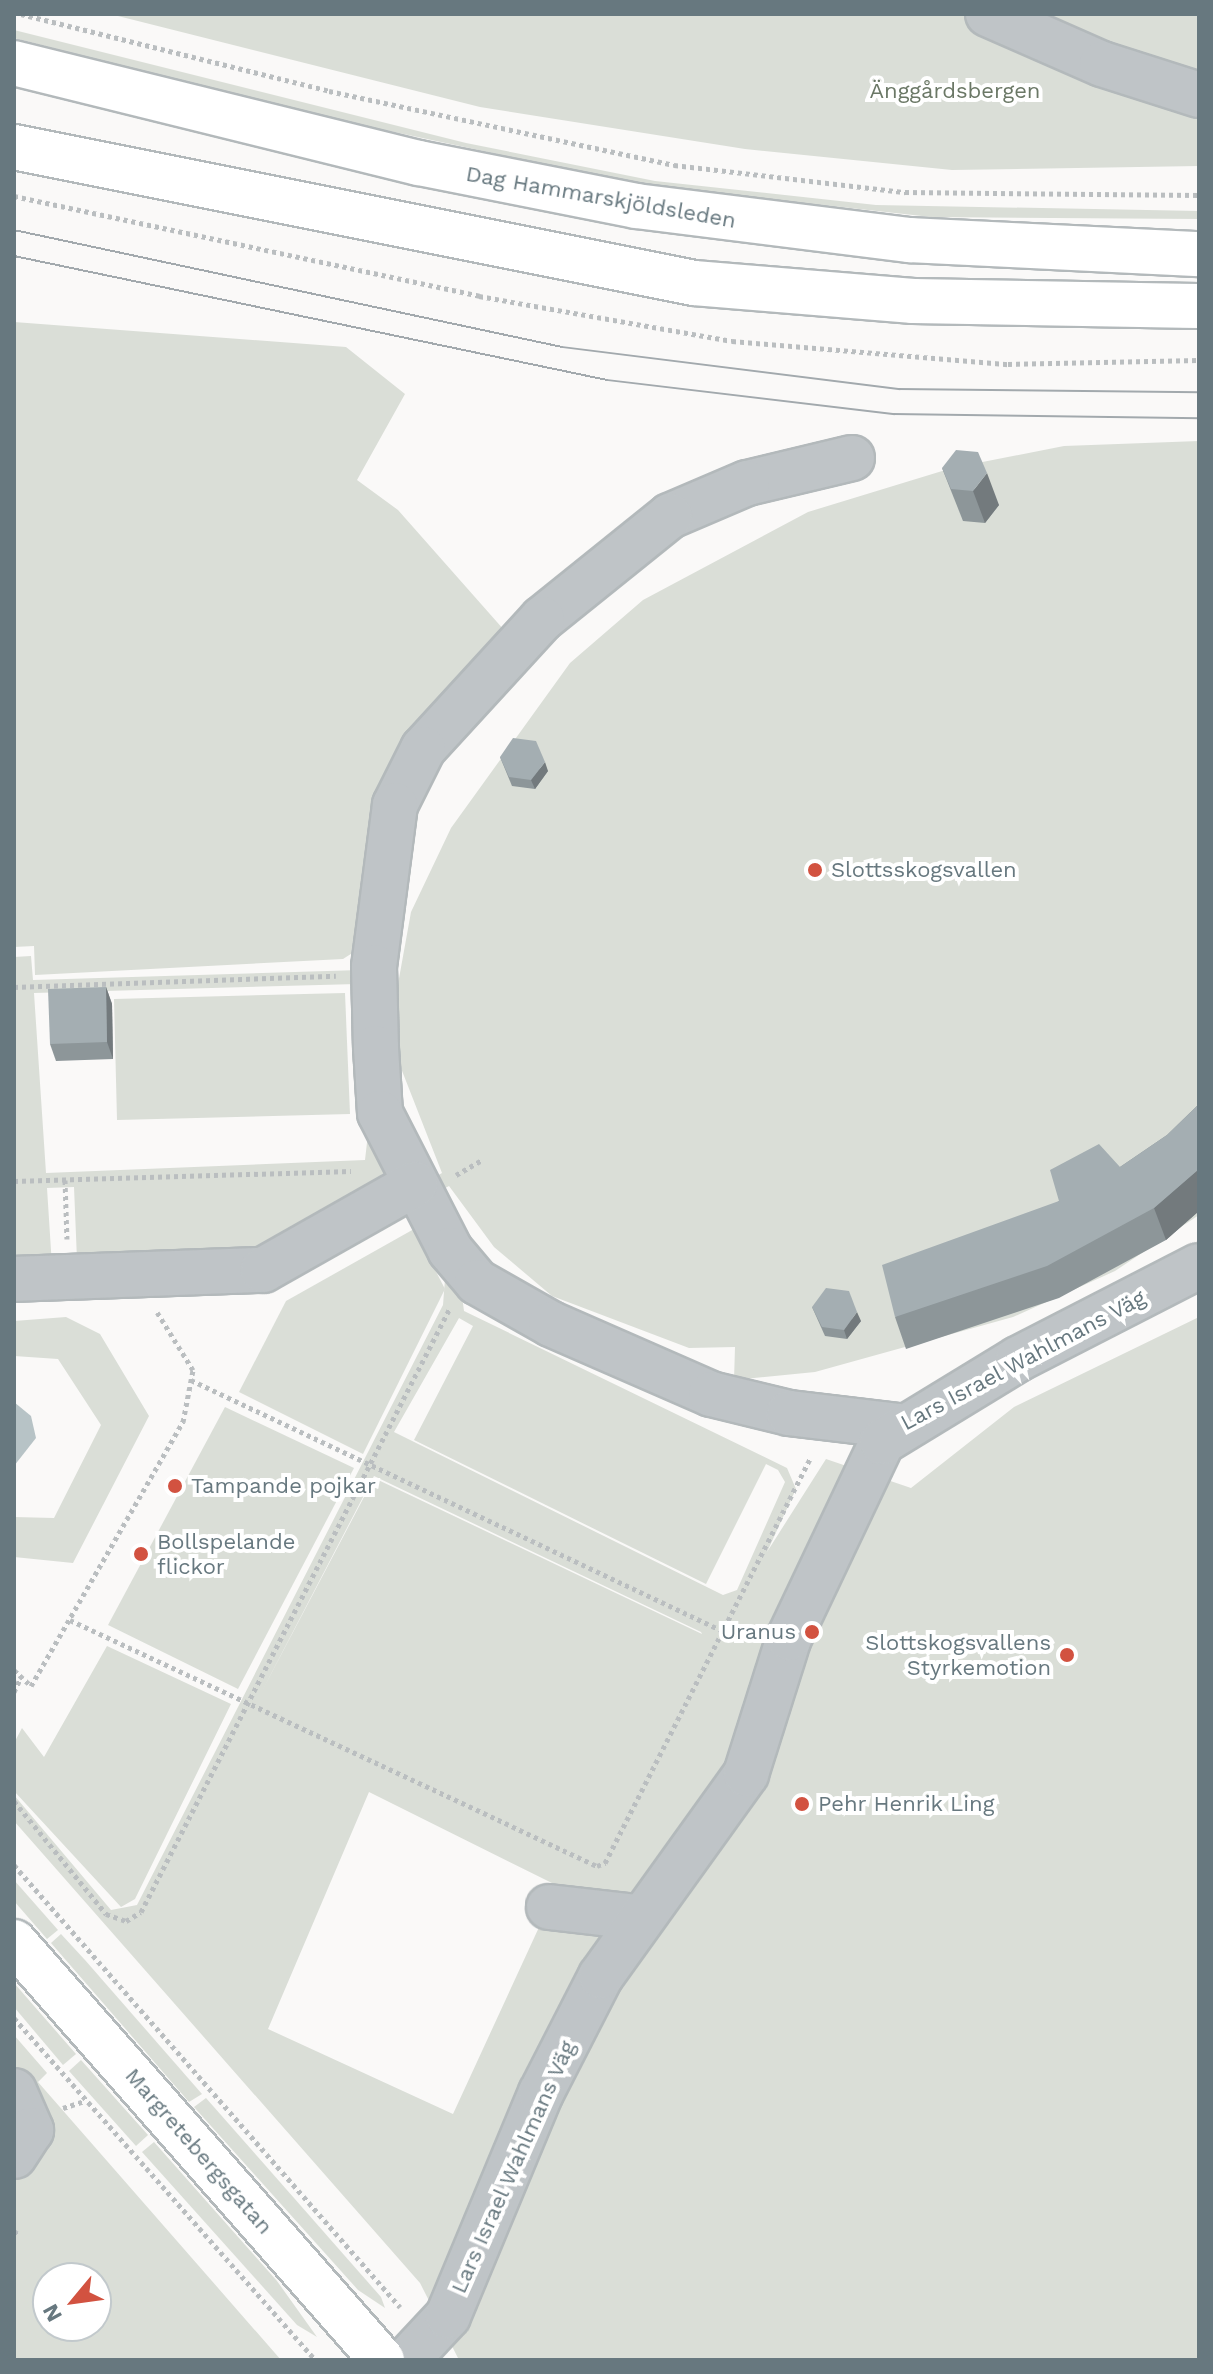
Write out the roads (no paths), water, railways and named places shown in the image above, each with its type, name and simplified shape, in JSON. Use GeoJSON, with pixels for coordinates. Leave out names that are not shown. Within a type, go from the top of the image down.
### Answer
{"type":"FeatureCollection","features":[{"type":"Feature","properties":{"kind":"main road","name":"Dag Hammarskjöldsleden"},"geometry":{"type":"LineString","coordinates":[[14,63],[419,163],[664,211],[910,240],[1199,254]]}},
{"type":"Feature","properties":{"kind":"main road"},"geometry":{"type":"LineString","coordinates":[[14,147],[694,283],[928,302],[1199,306]]}},
{"type":"Feature","properties":{"kind":"main road","name":"Margretebergsgatan"},"geometry":{"type":"LineString","coordinates":[[14,1942],[382,2360]]}},
{"type":"Feature","properties":{"kind":"street"},"geometry":{"type":"LineString","coordinates":[[988,14],[1183,92]]}},
{"type":"Feature","properties":{"kind":"street"},"geometry":{"type":"LineString","coordinates":[[852,458],[747,483],[670,516],[607,560],[542,619],[423,749],[395,805],[374,967],[380,1113],[450,1250],[477,1282],[551,1324],[711,1394],[789,1413],[898,1426]]}},
{"type":"Feature","properties":{"kind":"street"},"geometry":{"type":"LineString","coordinates":[[14,1279],[263,1270],[415,1184]]}},
{"type":"Feature","properties":{"kind":"street","name":"Lars Israel Wahlmans Väg"},"geometry":{"type":"LineString","coordinates":[[417,2352],[448,2316],[541,2093],[637,1917],[696,1850],[746,1774],[789,1638],[882,1442],[898,1426],[1199,1266]]}},
{"type":"Feature","properties":{"kind":"street"},"geometry":{"type":"LineString","coordinates":[[549,1907],[637,1917]]}},
{"type":"Feature","properties":{"kind":"street"},"geometry":{"type":"LineString","coordinates":[[14,2091],[31,2130],[14,2156]]}},
{"type":"Feature","properties":{"kind":"tram line"},"geometry":{"type":"LineString","coordinates":[[14,230],[562,347],[899,389],[1199,392]]}},
{"type":"Feature","properties":{"kind":"tram line"},"geometry":{"type":"LineString","coordinates":[[14,256],[607,380],[894,414],[1199,418]]}},
{"type":"Feature","properties":{"kind":"place","name":"Slottsskogsvallen"},"geometry":{"type":"Point","coordinates":[815,870]}},
{"type":"Feature","properties":{"kind":"place","name":"Tampande pojkar"},"geometry":{"type":"Point","coordinates":[175,1486]}},
{"type":"Feature","properties":{"kind":"place","name":"Bollspelande flickor"},"geometry":{"type":"Point","coordinates":[141,1554]}},
{"type":"Feature","properties":{"kind":"place","name":"Uranus"},"geometry":{"type":"Point","coordinates":[812,1632]}},
{"type":"Feature","properties":{"kind":"place","name":"Slottskogsvallens Styrkemotion"},"geometry":{"type":"Point","coordinates":[1067,1655]}},
{"type":"Feature","properties":{"kind":"place","name":"Pehr Henrik Ling"},"geometry":{"type":"Point","coordinates":[802,1804]}},
{"type":"Feature","properties":{"kind":"park label","name":"Änggårdsbergen"},"geometry":{"type":"Point","coordinates":[955,91]}}]}
